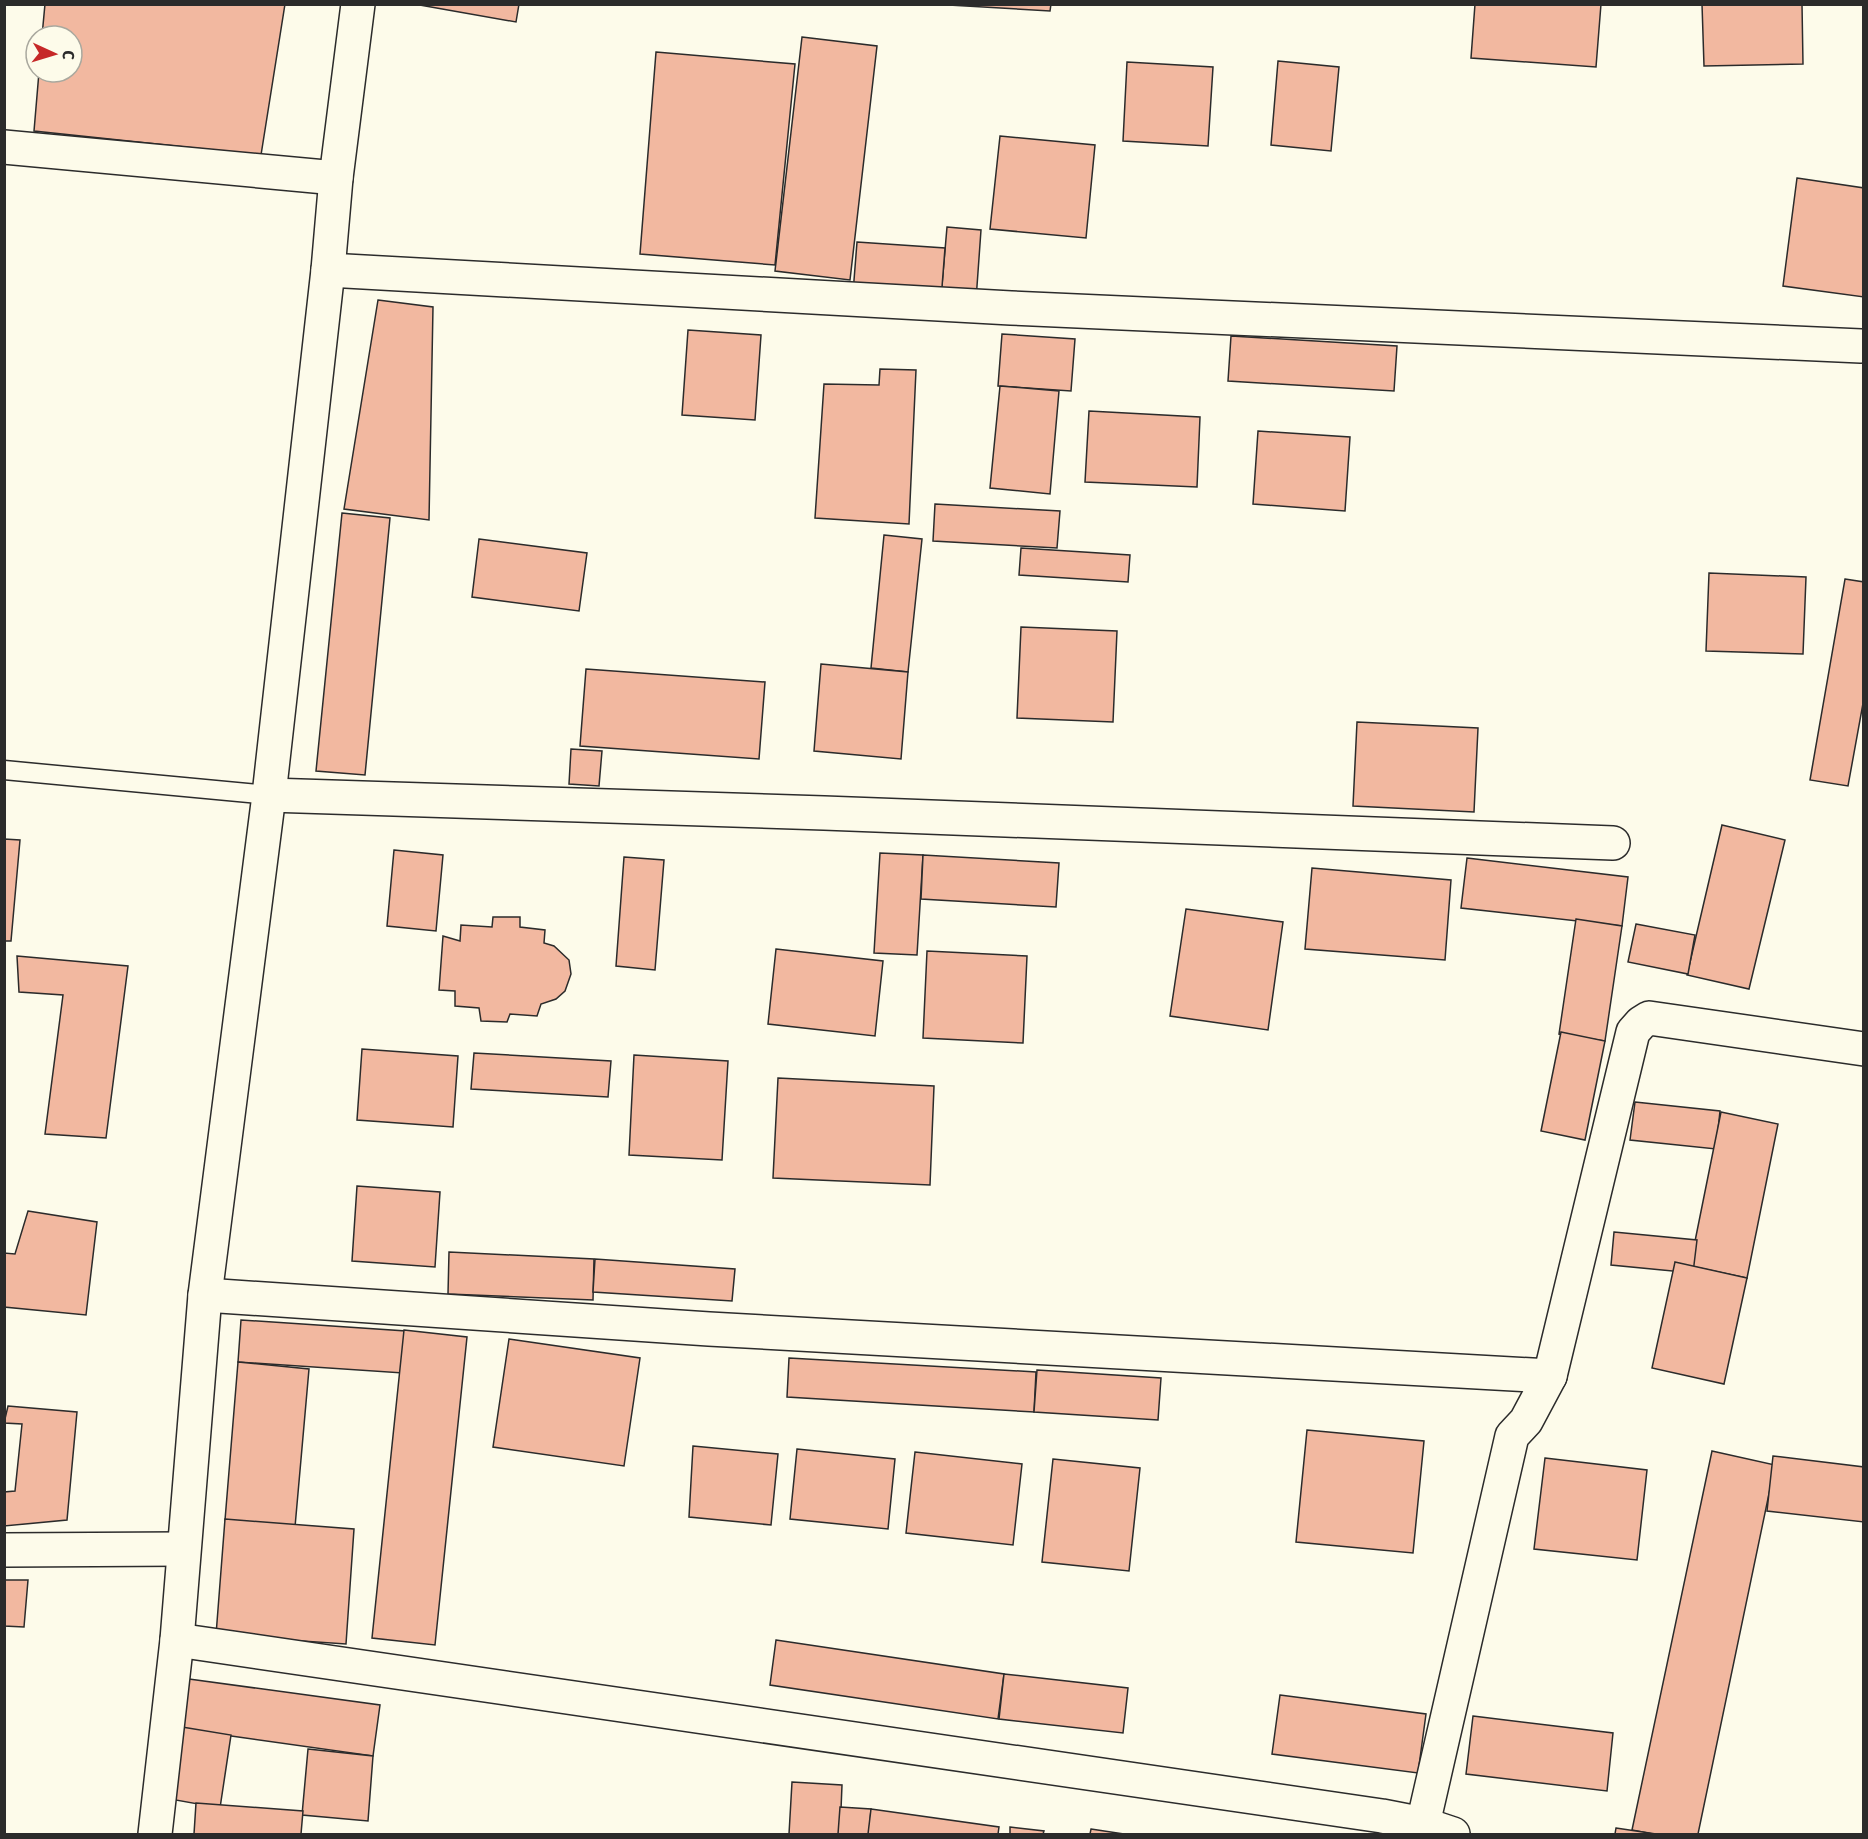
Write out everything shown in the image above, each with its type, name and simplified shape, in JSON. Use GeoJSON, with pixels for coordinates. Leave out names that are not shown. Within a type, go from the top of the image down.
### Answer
{"type":"FeatureCollection","features":[{"type":"Feature","properties":{"kind":"street"},"geometry":{"type":"LineString","coordinates":[[155,1834],[177,1640],[205,1295],[269,795],[328,270],[336,178],[358,4]]}},
{"type":"Feature","properties":{"kind":"street"},"geometry":{"type":"LineString","coordinates":[[4,147],[336,178]]}},
{"type":"Feature","properties":{"kind":"street"},"geometry":{"type":"LineString","coordinates":[[328,270],[1035,309],[1861,346]]}},
{"type":"Feature","properties":{"kind":"street"},"geometry":{"type":"LineString","coordinates":[[269,795],[800,812],[1612,843]]}},
{"type":"Feature","properties":{"kind":"street"},"geometry":{"type":"LineString","coordinates":[[177,1640],[1386,1825],[1438,1829],[1512,1436],[1526,1421],[1550,1376],[1633,1032],[1649,1018],[1863,1049]]}},
{"type":"Feature","properties":{"kind":"street"},"geometry":{"type":"LineString","coordinates":[[205,1295],[709,1329],[1550,1376]]}},
{"type":"Feature","properties":{"kind":"street"},"geometry":{"type":"LineString","coordinates":[[4,1551],[183,1550]]}},
{"type":"Feature","properties":{"kind":"lane"},"geometry":{"type":"LineString","coordinates":[[4,770],[269,795]]}},
{"type":"Feature","properties":{"kind":"building"},"geometry":{"type":"Polygon","coordinates":[[[45,4],[285,4],[261,155],[34,131],[38,84],[84,84],[84,24],[43,24],[45,4]]]}},
{"type":"Feature","properties":{"kind":"building"},"geometry":{"type":"Polygon","coordinates":[[[414,4],[519,4],[516,22],[414,4]]]}},
{"type":"Feature","properties":{"kind":"building"},"geometry":{"type":"Polygon","coordinates":[[[931,4],[1051,4],[1050,11],[931,4]]]}},
{"type":"Feature","properties":{"kind":"building"},"geometry":{"type":"Polygon","coordinates":[[[1475,4],[1601,4],[1596,67],[1471,58],[1475,4]]]}},
{"type":"Feature","properties":{"kind":"building"},"geometry":{"type":"Polygon","coordinates":[[[1702,4],[1802,4],[1803,64],[1704,66],[1702,4]]]}},
{"type":"Feature","properties":{"kind":"building"},"geometry":{"type":"Polygon","coordinates":[[[802,37],[877,46],[850,280],[775,271],[802,37]]]}},
{"type":"Feature","properties":{"kind":"building"},"geometry":{"type":"Polygon","coordinates":[[[656,52],[795,64],[775,265],[640,254],[656,52]]]}},
{"type":"Feature","properties":{"kind":"building"},"geometry":{"type":"Polygon","coordinates":[[[1278,61],[1339,67],[1331,151],[1271,145],[1278,61]]]}},
{"type":"Feature","properties":{"kind":"building"},"geometry":{"type":"Polygon","coordinates":[[[1127,62],[1213,67],[1208,146],[1123,141],[1127,62]]]}},
{"type":"Feature","properties":{"kind":"building"},"geometry":{"type":"Polygon","coordinates":[[[1000,136],[1095,145],[1086,238],[990,229],[1000,136]]]}},
{"type":"Feature","properties":{"kind":"building"},"geometry":{"type":"Polygon","coordinates":[[[1797,178],[1864,188],[1864,297],[1783,286],[1797,178]]]}},
{"type":"Feature","properties":{"kind":"building"},"geometry":{"type":"Polygon","coordinates":[[[947,227],[981,230],[976,300],[941,297],[947,227]]]}},
{"type":"Feature","properties":{"kind":"building"},"geometry":{"type":"Polygon","coordinates":[[[857,242],[945,248],[941,300],[853,293],[857,242]]]}},
{"type":"Feature","properties":{"kind":"building"},"geometry":{"type":"Polygon","coordinates":[[[378,300],[433,307],[429,520],[344,509],[378,300]]]}},
{"type":"Feature","properties":{"kind":"building"},"geometry":{"type":"Polygon","coordinates":[[[688,330],[761,335],[755,420],[682,415],[688,330]]]}},
{"type":"Feature","properties":{"kind":"building"},"geometry":{"type":"Polygon","coordinates":[[[1002,334],[1075,339],[1071,391],[998,386],[1002,334]]]}},
{"type":"Feature","properties":{"kind":"building"},"geometry":{"type":"Polygon","coordinates":[[[1231,336],[1397,346],[1394,391],[1228,381],[1231,336]]]}},
{"type":"Feature","properties":{"kind":"building"},"geometry":{"type":"Polygon","coordinates":[[[880,369],[916,370],[909,524],[815,518],[824,384],[879,385],[880,369]]]}},
{"type":"Feature","properties":{"kind":"building"},"geometry":{"type":"Polygon","coordinates":[[[1000,386],[1059,391],[1050,494],[990,488],[1000,386]]]}},
{"type":"Feature","properties":{"kind":"building"},"geometry":{"type":"Polygon","coordinates":[[[1089,411],[1200,417],[1197,487],[1085,482],[1089,411]]]}},
{"type":"Feature","properties":{"kind":"building"},"geometry":{"type":"Polygon","coordinates":[[[1258,431],[1350,437],[1345,511],[1253,504],[1258,431]]]}},
{"type":"Feature","properties":{"kind":"building"},"geometry":{"type":"Polygon","coordinates":[[[935,504],[1060,511],[1057,548],[933,541],[935,504]]]}},
{"type":"Feature","properties":{"kind":"building"},"geometry":{"type":"Polygon","coordinates":[[[342,513],[390,518],[365,775],[316,771],[342,513]]]}},
{"type":"Feature","properties":{"kind":"building"},"geometry":{"type":"Polygon","coordinates":[[[884,535],[922,539],[908,672],[871,668],[884,535]]]}},
{"type":"Feature","properties":{"kind":"building"},"geometry":{"type":"Polygon","coordinates":[[[479,539],[587,553],[579,611],[472,597],[479,539]]]}},
{"type":"Feature","properties":{"kind":"building"},"geometry":{"type":"Polygon","coordinates":[[[1021,548],[1130,555],[1128,582],[1019,575],[1021,548]]]}},
{"type":"Feature","properties":{"kind":"building"},"geometry":{"type":"Polygon","coordinates":[[[1709,573],[1806,577],[1803,654],[1706,651],[1709,573]]]}},
{"type":"Feature","properties":{"kind":"building"},"geometry":{"type":"Polygon","coordinates":[[[1845,579],[1864,582],[1864,698],[1848,786],[1810,780],[1845,579]]]}},
{"type":"Feature","properties":{"kind":"building"},"geometry":{"type":"Polygon","coordinates":[[[1021,627],[1117,631],[1113,722],[1017,718],[1021,627]]]}},
{"type":"Feature","properties":{"kind":"building"},"geometry":{"type":"Polygon","coordinates":[[[821,664],[908,672],[901,759],[814,751],[821,664]]]}},
{"type":"Feature","properties":{"kind":"building"},"geometry":{"type":"Polygon","coordinates":[[[586,669],[765,682],[759,759],[580,746],[586,669]]]}},
{"type":"Feature","properties":{"kind":"building"},"geometry":{"type":"Polygon","coordinates":[[[1357,722],[1478,728],[1474,812],[1353,806],[1357,722]]]}},
{"type":"Feature","properties":{"kind":"building"},"geometry":{"type":"Polygon","coordinates":[[[571,749],[602,751],[599,786],[569,784],[571,749]]]}},
{"type":"Feature","properties":{"kind":"building"},"geometry":{"type":"Polygon","coordinates":[[[1722,825],[1785,840],[1749,989],[1687,975],[1722,825]]]}},
{"type":"Feature","properties":{"kind":"building"},"geometry":{"type":"Polygon","coordinates":[[[4,839],[20,840],[11,941],[4,941],[4,839]]]}},
{"type":"Feature","properties":{"kind":"building"},"geometry":{"type":"Polygon","coordinates":[[[394,850],[443,855],[436,931],[387,926],[394,850]]]}},
{"type":"Feature","properties":{"kind":"building"},"geometry":{"type":"Polygon","coordinates":[[[880,853],[923,855],[917,955],[874,953],[880,853]]]}},
{"type":"Feature","properties":{"kind":"building"},"geometry":{"type":"Polygon","coordinates":[[[923,855],[1059,863],[1056,907],[921,899],[923,855]]]}},
{"type":"Feature","properties":{"kind":"building"},"geometry":{"type":"Polygon","coordinates":[[[624,857],[664,860],[655,970],[616,966],[624,857]]]}},
{"type":"Feature","properties":{"kind":"building"},"geometry":{"type":"Polygon","coordinates":[[[1467,858],[1628,877],[1622,926],[1461,908],[1467,858]]]}},
{"type":"Feature","properties":{"kind":"building"},"geometry":{"type":"Polygon","coordinates":[[[1312,868],[1451,880],[1445,960],[1305,949],[1312,868]]]}},
{"type":"Feature","properties":{"kind":"building"},"geometry":{"type":"Polygon","coordinates":[[[1186,909],[1283,922],[1268,1030],[1170,1016],[1186,909]]]}},
{"type":"Feature","properties":{"kind":"building"},"geometry":{"type":"Polygon","coordinates":[[[493,917],[520,917],[520,927],[545,930],[544,943],[554,946],[569,960],[571,974],[565,991],[556,999],[541,1004],[537,1016],[510,1014],[507,1022],[481,1021],[479,1008],[455,1006],[455,991],[439,990],[443,936],[460,941],[461,925],[492,927],[493,917]]]}},
{"type":"Feature","properties":{"kind":"building"},"geometry":{"type":"Polygon","coordinates":[[[1576,919],[1622,926],[1605,1041],[1559,1034],[1576,919]]]}},
{"type":"Feature","properties":{"kind":"building"},"geometry":{"type":"Polygon","coordinates":[[[1636,924],[1695,935],[1688,974],[1628,962],[1636,924]]]}},
{"type":"Feature","properties":{"kind":"building"},"geometry":{"type":"Polygon","coordinates":[[[776,949],[883,961],[875,1036],[768,1024],[776,949]]]}},
{"type":"Feature","properties":{"kind":"building"},"geometry":{"type":"Polygon","coordinates":[[[927,951],[1027,956],[1023,1043],[923,1038],[927,951]]]}},
{"type":"Feature","properties":{"kind":"building"},"geometry":{"type":"Polygon","coordinates":[[[17,956],[128,966],[106,1138],[45,1134],[63,995],[19,992],[17,956]]]}},
{"type":"Feature","properties":{"kind":"building"},"geometry":{"type":"Polygon","coordinates":[[[1561,1032],[1605,1041],[1585,1140],[1541,1131],[1561,1032]]]}},
{"type":"Feature","properties":{"kind":"building"},"geometry":{"type":"Polygon","coordinates":[[[362,1049],[458,1056],[453,1127],[357,1120],[362,1049]]]}},
{"type":"Feature","properties":{"kind":"building"},"geometry":{"type":"Polygon","coordinates":[[[474,1053],[611,1061],[608,1097],[471,1089],[474,1053]]]}},
{"type":"Feature","properties":{"kind":"building"},"geometry":{"type":"Polygon","coordinates":[[[634,1055],[728,1061],[722,1160],[629,1155],[634,1055]]]}},
{"type":"Feature","properties":{"kind":"building"},"geometry":{"type":"Polygon","coordinates":[[[778,1078],[934,1086],[930,1185],[773,1178],[778,1078]]]}},
{"type":"Feature","properties":{"kind":"building"},"geometry":{"type":"Polygon","coordinates":[[[1635,1102],[1720,1111],[1716,1149],[1630,1140],[1635,1102]]]}},
{"type":"Feature","properties":{"kind":"building"},"geometry":{"type":"Polygon","coordinates":[[[1721,1112],[1778,1124],[1747,1278],[1690,1266],[1721,1112]]]}},
{"type":"Feature","properties":{"kind":"building"},"geometry":{"type":"Polygon","coordinates":[[[357,1186],[440,1192],[435,1267],[352,1261],[357,1186]]]}},
{"type":"Feature","properties":{"kind":"building"},"geometry":{"type":"Polygon","coordinates":[[[28,1211],[97,1222],[86,1315],[4,1307],[4,1253],[15,1254],[28,1211]]]}},
{"type":"Feature","properties":{"kind":"building"},"geometry":{"type":"Polygon","coordinates":[[[1614,1232],[1697,1240],[1693,1273],[1611,1265],[1614,1232]]]}},
{"type":"Feature","properties":{"kind":"building"},"geometry":{"type":"Polygon","coordinates":[[[449,1252],[594,1259],[593,1300],[448,1294],[449,1252]]]}},
{"type":"Feature","properties":{"kind":"building"},"geometry":{"type":"Polygon","coordinates":[[[595,1259],[735,1269],[732,1301],[593,1292],[595,1259]]]}},
{"type":"Feature","properties":{"kind":"building"},"geometry":{"type":"Polygon","coordinates":[[[1675,1262],[1747,1278],[1724,1384],[1652,1368],[1675,1262]]]}},
{"type":"Feature","properties":{"kind":"building"},"geometry":{"type":"Polygon","coordinates":[[[241,1320],[406,1331],[403,1373],[238,1362],[241,1320]]]}},
{"type":"Feature","properties":{"kind":"building"},"geometry":{"type":"Polygon","coordinates":[[[404,1330],[467,1337],[435,1645],[372,1638],[404,1330]]]}},
{"type":"Feature","properties":{"kind":"building"},"geometry":{"type":"Polygon","coordinates":[[[509,1339],[640,1358],[624,1466],[493,1447],[509,1339]]]}},
{"type":"Feature","properties":{"kind":"building"},"geometry":{"type":"Polygon","coordinates":[[[789,1358],[1036,1372],[1034,1412],[787,1397],[789,1358]]]}},
{"type":"Feature","properties":{"kind":"building"},"geometry":{"type":"Polygon","coordinates":[[[238,1362],[309,1369],[295,1527],[225,1520],[238,1362]]]}},
{"type":"Feature","properties":{"kind":"building"},"geometry":{"type":"Polygon","coordinates":[[[1037,1370],[1161,1378],[1158,1420],[1034,1412],[1037,1370]]]}},
{"type":"Feature","properties":{"kind":"building"},"geometry":{"type":"Polygon","coordinates":[[[8,1406],[77,1412],[67,1520],[4,1526],[4,1492],[15,1491],[22,1424],[4,1423],[8,1406]]]}},
{"type":"Feature","properties":{"kind":"building"},"geometry":{"type":"Polygon","coordinates":[[[1307,1430],[1424,1441],[1413,1553],[1296,1542],[1307,1430]]]}},
{"type":"Feature","properties":{"kind":"building"},"geometry":{"type":"Polygon","coordinates":[[[693,1446],[778,1454],[771,1525],[689,1517],[693,1446]]]}},
{"type":"Feature","properties":{"kind":"building"},"geometry":{"type":"Polygon","coordinates":[[[797,1449],[895,1459],[888,1529],[790,1519],[797,1449]]]}},
{"type":"Feature","properties":{"kind":"building"},"geometry":{"type":"Polygon","coordinates":[[[1712,1451],[1775,1465],[1698,1834],[1653,1834],[1632,1830],[1712,1451]]]}},
{"type":"Feature","properties":{"kind":"building"},"geometry":{"type":"Polygon","coordinates":[[[915,1452],[1022,1464],[1013,1545],[906,1533],[915,1452]]]}},
{"type":"Feature","properties":{"kind":"building"},"geometry":{"type":"Polygon","coordinates":[[[1773,1456],[1864,1467],[1864,1522],[1767,1511],[1773,1456]]]}},
{"type":"Feature","properties":{"kind":"building"},"geometry":{"type":"Polygon","coordinates":[[[1545,1458],[1647,1470],[1637,1560],[1534,1549],[1545,1458]]]}},
{"type":"Feature","properties":{"kind":"building"},"geometry":{"type":"Polygon","coordinates":[[[1053,1459],[1140,1468],[1129,1571],[1042,1562],[1053,1459]]]}},
{"type":"Feature","properties":{"kind":"building"},"geometry":{"type":"Polygon","coordinates":[[[225,1519],[354,1529],[346,1644],[216,1635],[225,1519]]]}},
{"type":"Feature","properties":{"kind":"building"},"geometry":{"type":"Polygon","coordinates":[[[4,1580],[28,1580],[24,1627],[4,1626],[4,1580]]]}},
{"type":"Feature","properties":{"kind":"building"},"geometry":{"type":"Polygon","coordinates":[[[776,1640],[1004,1674],[998,1719],[770,1685],[776,1640]]]}},
{"type":"Feature","properties":{"kind":"building"},"geometry":{"type":"Polygon","coordinates":[[[1004,1674],[1128,1688],[1123,1733],[999,1719],[1004,1674]]]}},
{"type":"Feature","properties":{"kind":"building"},"geometry":{"type":"Polygon","coordinates":[[[189,1679],[380,1705],[373,1756],[182,1729],[189,1679]]]}},
{"type":"Feature","properties":{"kind":"building"},"geometry":{"type":"Polygon","coordinates":[[[1280,1695],[1426,1714],[1418,1773],[1272,1754],[1280,1695]]]}},
{"type":"Feature","properties":{"kind":"building"},"geometry":{"type":"Polygon","coordinates":[[[1473,1716],[1613,1733],[1607,1791],[1466,1774],[1473,1716]]]}},
{"type":"Feature","properties":{"kind":"building"},"geometry":{"type":"Polygon","coordinates":[[[182,1727],[231,1735],[220,1808],[170,1799],[182,1727]]]}},
{"type":"Feature","properties":{"kind":"building"},"geometry":{"type":"Polygon","coordinates":[[[308,1749],[373,1756],[368,1821],[302,1815],[308,1749]]]}},
{"type":"Feature","properties":{"kind":"building"},"geometry":{"type":"Polygon","coordinates":[[[792,1782],[842,1785],[840,1834],[789,1834],[792,1782]]]}},
{"type":"Feature","properties":{"kind":"building"},"geometry":{"type":"Polygon","coordinates":[[[196,1803],[303,1811],[301,1834],[194,1834],[196,1803]]]}},
{"type":"Feature","properties":{"kind":"building"},"geometry":{"type":"Polygon","coordinates":[[[840,1807],[871,1809],[869,1834],[838,1834],[840,1807]]]}},
{"type":"Feature","properties":{"kind":"building"},"geometry":{"type":"Polygon","coordinates":[[[871,1809],[999,1827],[998,1834],[868,1834],[871,1809]]]}},
{"type":"Feature","properties":{"kind":"building"},"geometry":{"type":"Polygon","coordinates":[[[1010,1827],[1044,1831],[1043,1834],[1010,1834],[1010,1827]]]}},
{"type":"Feature","properties":{"kind":"building"},"geometry":{"type":"Polygon","coordinates":[[[1616,1828],[1656,1834],[1615,1834],[1616,1828]]]}},
{"type":"Feature","properties":{"kind":"building"},"geometry":{"type":"Polygon","coordinates":[[[1091,1829],[1124,1834],[1090,1834],[1091,1829]]]}}]}
